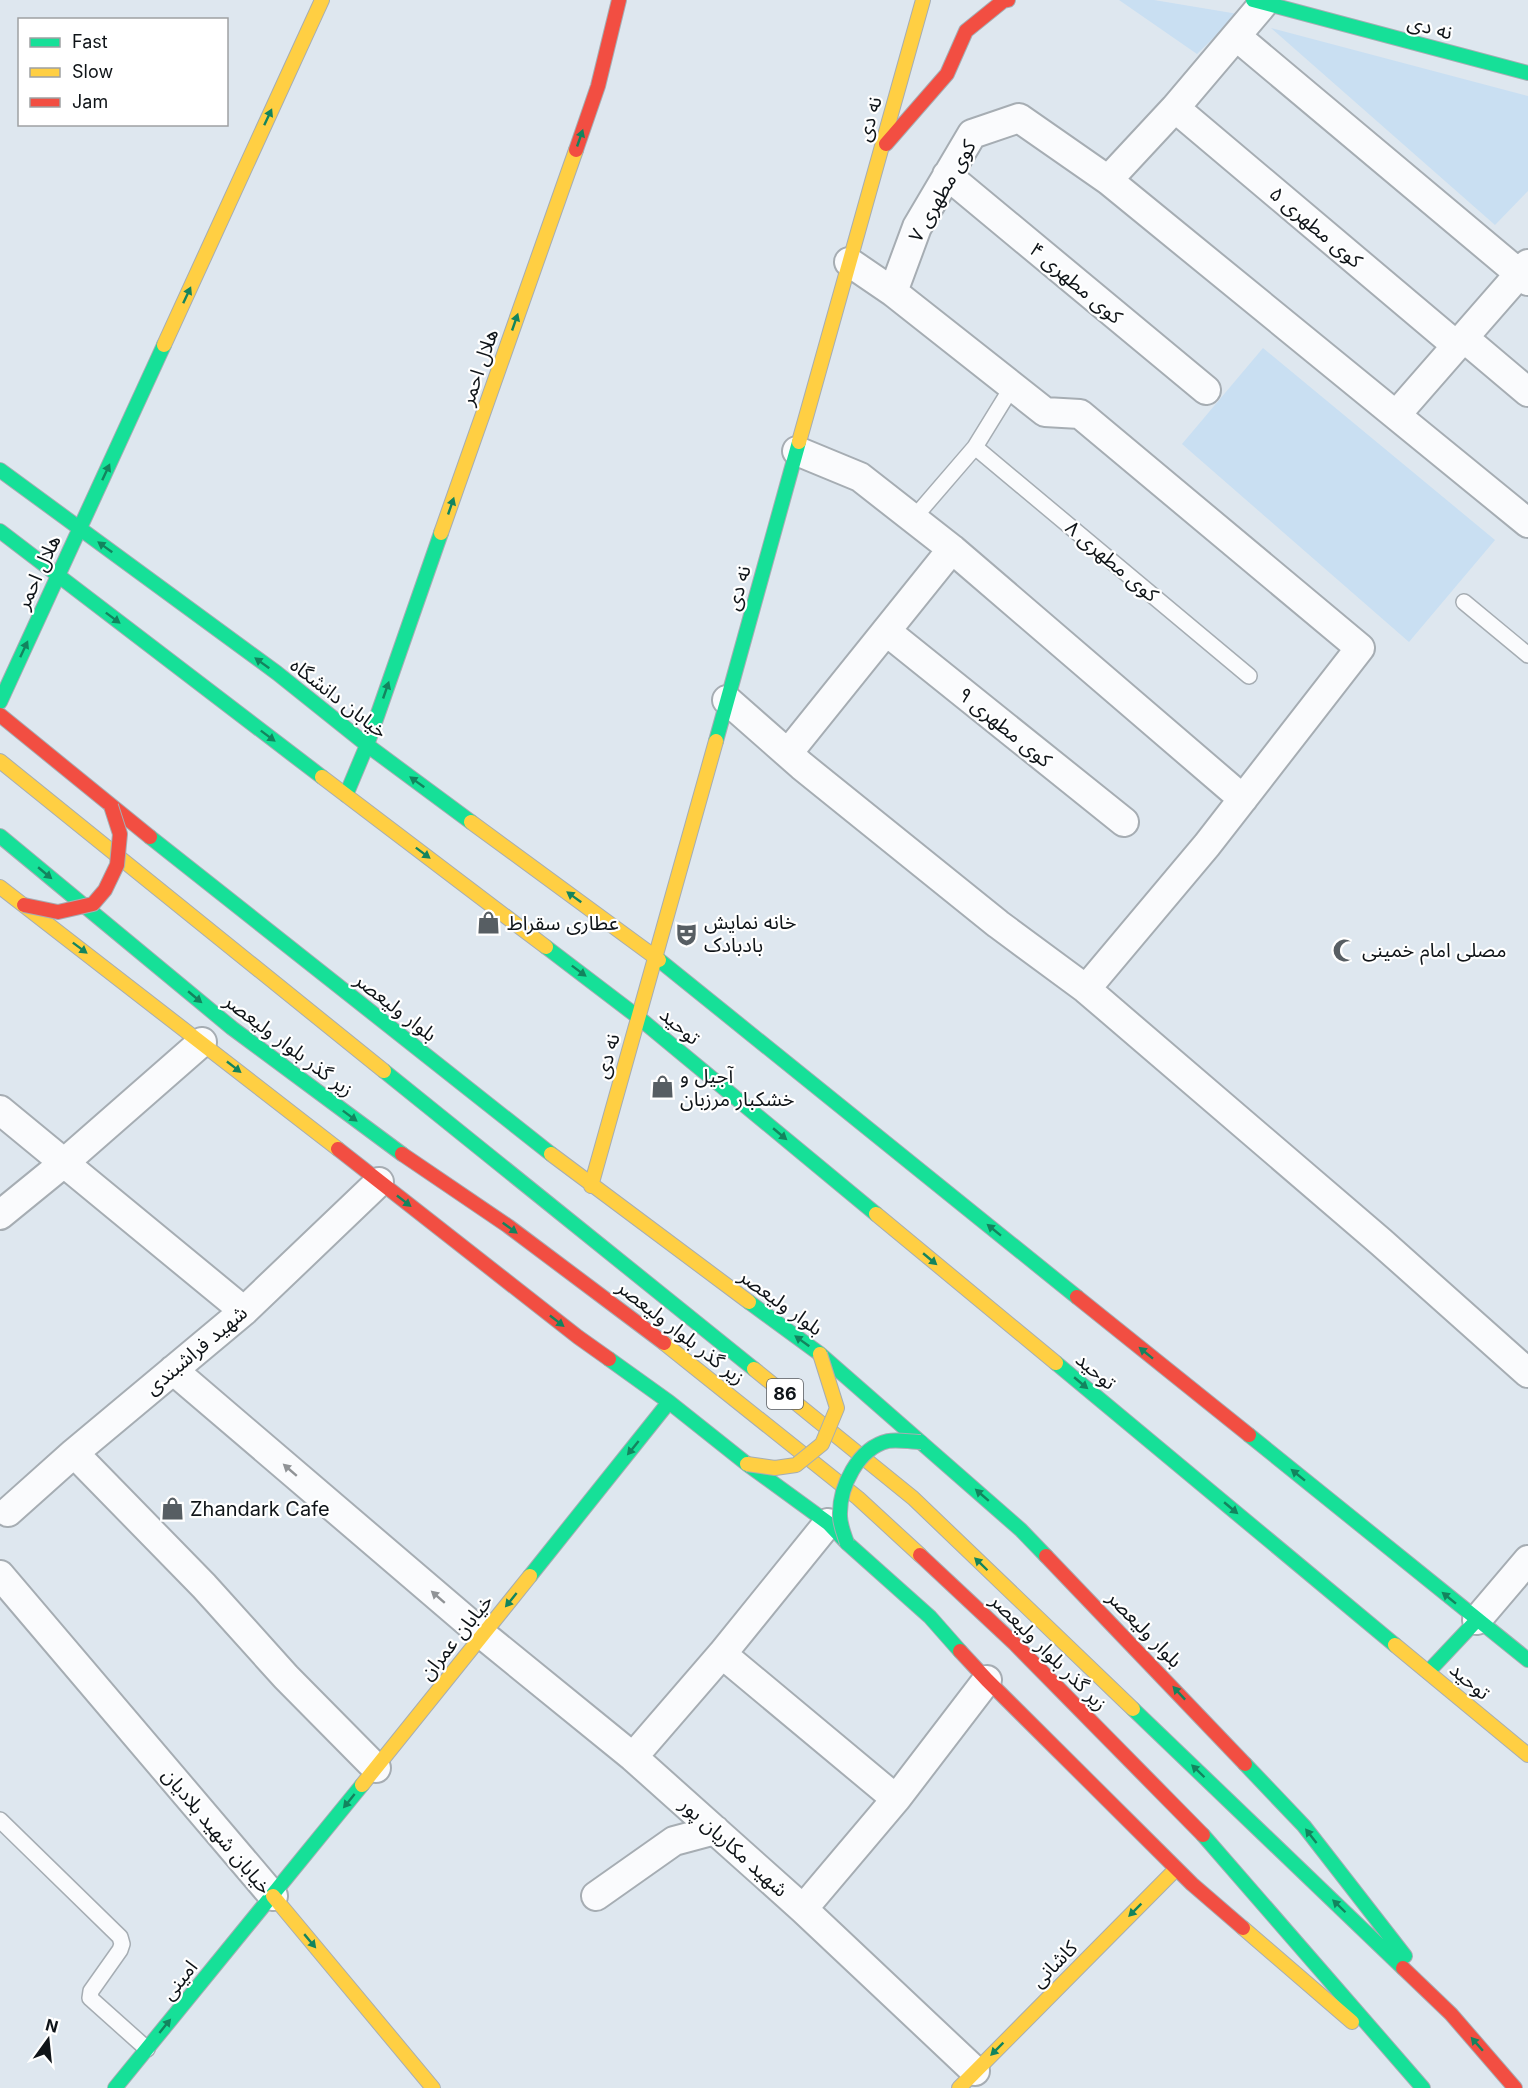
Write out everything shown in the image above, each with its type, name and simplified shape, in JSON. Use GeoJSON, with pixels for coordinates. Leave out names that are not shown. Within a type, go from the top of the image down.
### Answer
{"type":"FeatureCollection","features":[{"type":"Feature","properties":{"kind":"street","name":"هلال احمر"},"geometry":{"type":"LineString","coordinates":[[0,702],[322,0]]}},
{"type":"Feature","properties":{"kind":"street","name":"هلال احمر"},"geometry":{"type":"LineString","coordinates":[[346,795],[367,745],[598,86],[620,0]]}},
{"type":"Feature","properties":{"kind":"street","name":"نه دی"},"geometry":{"type":"LineString","coordinates":[[591,1186],[922,0]]}},
{"type":"Feature","properties":{"kind":"street"},"geometry":{"type":"LineString","coordinates":[[880,150],[947,74],[966,31],[1003,1],[1008,0]]}},
{"type":"Feature","properties":{"kind":"street","name":"نه دی"},"geometry":{"type":"LineString","coordinates":[[1258,1],[1528,73]]}},
{"type":"Feature","properties":{"kind":"street"},"geometry":{"type":"LineString","coordinates":[[1258,1],[1236,36],[1175,108],[1108,180],[1528,522]]}},
{"type":"Feature","properties":{"kind":"street"},"geometry":{"type":"LineString","coordinates":[[1236,36],[1525,273],[1396,415]]}},
{"type":"Feature","properties":{"kind":"street","name":"کوی مطهری ۵"},"geometry":{"type":"LineString","coordinates":[[1175,108],[1460,342],[1528,392]]}},
{"type":"Feature","properties":{"kind":"street","name":"کوی مطهری ۷"},"geometry":{"type":"LineString","coordinates":[[893,292],[917,227],[972,134],[1018,118],[1108,180]]}},
{"type":"Feature","properties":{"kind":"street","name":"کوی مطهری ۴"},"geometry":{"type":"LineString","coordinates":[[947,175],[1206,390]]}},
{"type":"Feature","properties":{"kind":"street"},"geometry":{"type":"LineString","coordinates":[[849,262],[893,292],[1045,412],[1080,414],[1360,648],[1207,845],[1086,989]]}},
{"type":"Feature","properties":{"kind":"street"},"geometry":{"type":"LineString","coordinates":[[797,451],[860,477],[952,549],[1243,799]]}},
{"type":"Feature","properties":{"kind":"street","name":"خیابان دانشگاه"},"geometry":{"type":"LineString","coordinates":[[0,470],[277,673],[367,745],[655,957]]}},
{"type":"Feature","properties":{"kind":"street"},"geometry":{"type":"LineString","coordinates":[[0,531],[638,1017]]}},
{"type":"Feature","properties":{"kind":"street"},"geometry":{"type":"LineString","coordinates":[[788,753],[952,549]]}},
{"type":"Feature","properties":{"kind":"street","name":"کوی مطهری ۹"},"geometry":{"type":"LineString","coordinates":[[886,631],[1124,822]]}},
{"type":"Feature","properties":{"kind":"street"},"geometry":{"type":"LineString","coordinates":[[727,700],[788,753],[998,924],[1086,989],[1381,1242],[1528,1373]]}},
{"type":"Feature","properties":{"kind":"street","name":"بلوار ولیعصر"},"geometry":{"type":"LineString","coordinates":[[0,715],[111,806],[591,1186],[820,1354],[1021,1530],[1125,1636],[1304,1826],[1451,2014],[1515,2088]]}},
{"type":"Feature","properties":{"kind":"street","name":"بلوار ولیعصر"},"geometry":{"type":"LineString","coordinates":[[0,761],[913,1498],[1451,2014]]}},
{"type":"Feature","properties":{"kind":"street"},"geometry":{"type":"LineString","coordinates":[[24,905],[58,912],[93,904],[105,890],[117,865],[120,834],[111,806]]}},
{"type":"Feature","properties":{"kind":"street","name":"زیر گذر بلوار ولیعصر"},"geometry":{"type":"LineString","coordinates":[[0,836],[232,1028],[380,1139],[508,1226],[646,1329],[858,1498],[1015,1644],[1214,1846],[1398,2061]]}},
{"type":"Feature","properties":{"kind":"street"},"geometry":{"type":"LineString","coordinates":[[0,887],[578,1337],[669,1402],[837,1533],[930,1617],[987,1680],[1176,1869],[1187,1888],[1398,2061],[1423,2088]]}},
{"type":"Feature","properties":{"kind":"street","name":"توحید"},"geometry":{"type":"LineString","coordinates":[[655,957],[1528,1660]]}},
{"type":"Feature","properties":{"kind":"street","name":"توحید"},"geometry":{"type":"LineString","coordinates":[[638,1017],[1528,1755]]}},
{"type":"Feature","properties":{"kind":"street"},"geometry":{"type":"LineString","coordinates":[[0,1215],[65,1162],[202,1042]]}},
{"type":"Feature","properties":{"kind":"street"},"geometry":{"type":"LineString","coordinates":[[0,1110],[244,1311]]}},
{"type":"Feature","properties":{"kind":"street","name":"شهید فراشبندی"},"geometry":{"type":"LineString","coordinates":[[8,1512],[74,1453],[244,1311],[379,1182]]}},
{"type":"Feature","properties":{"kind":"street"},"geometry":{"type":"LineString","coordinates":[[747,1464],[775,1468],[796,1465],[822,1444],[837,1408],[820,1354]]}},
{"type":"Feature","properties":{"kind":"street","name":"شهید مکاریان پور"},"geometry":{"type":"LineString","coordinates":[[173,1370],[483,1635],[633,1757],[715,1830],[803,1909],[967,2080]]}},
{"type":"Feature","properties":{"kind":"street","name":"خیابان عمران"},"geometry":{"type":"LineString","coordinates":[[273,1896],[669,1402]]}},
{"type":"Feature","properties":{"kind":"street"},"geometry":{"type":"LineString","coordinates":[[633,1757],[722,1654],[837,1533],[841,1499],[847,1482],[867,1452],[887,1441],[921,1442]]}},
{"type":"Feature","properties":{"kind":"street"},"geometry":{"type":"LineString","coordinates":[[74,1453],[204,1586],[286,1677],[376,1768]]}},
{"type":"Feature","properties":{"kind":"street"},"geometry":{"type":"LineString","coordinates":[[1428,1672],[1477,1620],[1528,1560]]}},
{"type":"Feature","properties":{"kind":"street","name":"خیابان شهید بلادیان"},"geometry":{"type":"LineString","coordinates":[[0,1575],[273,1896],[423,2085]]}},
{"type":"Feature","properties":{"kind":"street"},"geometry":{"type":"LineString","coordinates":[[722,1654],[896,1799]]}},
{"type":"Feature","properties":{"kind":"street"},"geometry":{"type":"LineString","coordinates":[[803,1909],[896,1799],[987,1680]]}},
{"type":"Feature","properties":{"kind":"street"},"geometry":{"type":"LineString","coordinates":[[596,1896],[674,1841],[715,1830]]}},
{"type":"Feature","properties":{"kind":"street","name":"کاشانی"},"geometry":{"type":"LineString","coordinates":[[967,2080],[1176,1869]]}},
{"type":"Feature","properties":{"kind":"street","name":"امینی"},"geometry":{"type":"LineString","coordinates":[[115,2088],[273,1896]]}},
{"type":"Feature","properties":{"kind":"lane"},"geometry":{"type":"LineString","coordinates":[[913,519],[975,447],[1012,387]]}},
{"type":"Feature","properties":{"kind":"lane","name":"کوی مطهری ۸"},"geometry":{"type":"LineString","coordinates":[[975,447],[1249,676]]}},
{"type":"Feature","properties":{"kind":"lane"},"geometry":{"type":"LineString","coordinates":[[1464,602],[1528,655]]}},
{"type":"Feature","properties":{"kind":"lane"},"geometry":{"type":"LineString","coordinates":[[0,1820],[120,1937],[122,1944],[120,1950],[91,1991],[90,1998],[147,2049]]}},
{"type":"Feature","properties":{"kind":"shaded area"},"geometry":{"type":"Polygon","coordinates":[[[1119,0],[1154,0],[1238,14],[1197,54],[1119,0]]]}},
{"type":"Feature","properties":{"kind":"shaded area"},"geometry":{"type":"Polygon","coordinates":[[[1271,28],[1528,96],[1528,191],[1495,225],[1271,28]]]}},
{"type":"Feature","properties":{"kind":"shaded area"},"geometry":{"type":"Polygon","coordinates":[[[1263,348],[1495,540],[1409,642],[1182,444],[1263,348]]]}},
{"type":"Feature","properties":{"kind":"traffic: fast"},"geometry":{"type":"LineString","coordinates":[[1253,0],[1528,73]]}},
{"type":"Feature","properties":{"kind":"traffic: fast"},"geometry":{"type":"LineString","coordinates":[[0,702],[164,345]]}},
{"type":"Feature","properties":{"kind":"traffic: fast"},"geometry":{"type":"LineString","coordinates":[[716,741],[799,442]]}},
{"type":"Feature","properties":{"kind":"traffic: fast"},"geometry":{"type":"LineString","coordinates":[[0,470],[277,673],[367,745],[471,822]]}},
{"type":"Feature","properties":{"kind":"traffic: fast"},"geometry":{"type":"LineString","coordinates":[[0,531],[322,777]]}},
{"type":"Feature","properties":{"kind":"traffic: fast"},"geometry":{"type":"LineString","coordinates":[[346,795],[367,745],[441,533]]}},
{"type":"Feature","properties":{"kind":"traffic: fast"},"geometry":{"type":"LineString","coordinates":[[0,836],[232,1028],[402,1154]]}},
{"type":"Feature","properties":{"kind":"traffic: fast"},"geometry":{"type":"LineString","coordinates":[[150,837],[551,1154]]}},
{"type":"Feature","properties":{"kind":"traffic: fast"},"geometry":{"type":"LineString","coordinates":[[546,947],[638,1017],[876,1214]]}},
{"type":"Feature","properties":{"kind":"traffic: fast"},"geometry":{"type":"LineString","coordinates":[[659,960],[1077,1297]]}},
{"type":"Feature","properties":{"kind":"traffic: fast"},"geometry":{"type":"LineString","coordinates":[[384,1071],[754,1369]]}},
{"type":"Feature","properties":{"kind":"traffic: fast"},"geometry":{"type":"LineString","coordinates":[[749,1302],[820,1354],[1021,1530],[1046,1556]]}},
{"type":"Feature","properties":{"kind":"traffic: fast"},"geometry":{"type":"LineString","coordinates":[[609,1359],[828,1523],[847,1543],[930,1617],[960,1651]]}},
{"type":"Feature","properties":{"kind":"traffic: fast"},"geometry":{"type":"LineString","coordinates":[[1056,1363],[1395,1645]]}},
{"type":"Feature","properties":{"kind":"traffic: fast"},"geometry":{"type":"LineString","coordinates":[[530,1576],[669,1402]]}},
{"type":"Feature","properties":{"kind":"traffic: fast"},"geometry":{"type":"LineString","coordinates":[[1249,1435],[1528,1660]]}},
{"type":"Feature","properties":{"kind":"traffic: fast"},"geometry":{"type":"LineString","coordinates":[[847,1543],[841,1523],[841,1505],[847,1481],[859,1460],[877,1445],[888,1441],[921,1442]]}},
{"type":"Feature","properties":{"kind":"traffic: fast"},"geometry":{"type":"LineString","coordinates":[[1428,1672],[1477,1620]]}},
{"type":"Feature","properties":{"kind":"traffic: fast"},"geometry":{"type":"LineString","coordinates":[[1133,1709],[1403,1968]]}},
{"type":"Feature","properties":{"kind":"traffic: fast"},"geometry":{"type":"LineString","coordinates":[[1245,1764],[1304,1826],[1405,1956]]}},
{"type":"Feature","properties":{"kind":"traffic: fast"},"geometry":{"type":"LineString","coordinates":[[115,2088],[362,1785]]}},
{"type":"Feature","properties":{"kind":"traffic: fast"},"geometry":{"type":"LineString","coordinates":[[1203,1835],[1423,2088]]}},
{"type":"Feature","properties":{"kind":"traffic: slow"},"geometry":{"type":"LineString","coordinates":[[164,345],[322,0]]}},
{"type":"Feature","properties":{"kind":"traffic: slow"},"geometry":{"type":"LineString","coordinates":[[799,442],[923,0]]}},
{"type":"Feature","properties":{"kind":"traffic: slow"},"geometry":{"type":"LineString","coordinates":[[441,533],[576,150]]}},
{"type":"Feature","properties":{"kind":"traffic: slow"},"geometry":{"type":"LineString","coordinates":[[591,1186],[716,741]]}},
{"type":"Feature","properties":{"kind":"traffic: slow"},"geometry":{"type":"LineString","coordinates":[[0,761],[384,1071]]}},
{"type":"Feature","properties":{"kind":"traffic: slow"},"geometry":{"type":"LineString","coordinates":[[322,777],[546,947]]}},
{"type":"Feature","properties":{"kind":"traffic: slow"},"geometry":{"type":"LineString","coordinates":[[471,822],[659,960]]}},
{"type":"Feature","properties":{"kind":"traffic: slow"},"geometry":{"type":"LineString","coordinates":[[0,887],[338,1149]]}},
{"type":"Feature","properties":{"kind":"traffic: slow"},"geometry":{"type":"LineString","coordinates":[[551,1154],[749,1302]]}},
{"type":"Feature","properties":{"kind":"traffic: slow"},"geometry":{"type":"LineString","coordinates":[[876,1214],[1056,1363]]}},
{"type":"Feature","properties":{"kind":"traffic: slow"},"geometry":{"type":"LineString","coordinates":[[664,1343],[858,1498],[920,1555]]}},
{"type":"Feature","properties":{"kind":"traffic: slow"},"geometry":{"type":"LineString","coordinates":[[747,1464],[775,1468],[796,1465],[822,1444],[837,1408],[820,1354]]}},
{"type":"Feature","properties":{"kind":"traffic: slow"},"geometry":{"type":"LineString","coordinates":[[754,1369],[913,1498],[1133,1709]]}},
{"type":"Feature","properties":{"kind":"traffic: slow"},"geometry":{"type":"LineString","coordinates":[[362,1785],[530,1576]]}},
{"type":"Feature","properties":{"kind":"traffic: slow"},"geometry":{"type":"LineString","coordinates":[[1395,1645],[1528,1755]]}},
{"type":"Feature","properties":{"kind":"traffic: slow"},"geometry":{"type":"LineString","coordinates":[[959,2088],[1176,1869]]}},
{"type":"Feature","properties":{"kind":"traffic: slow"},"geometry":{"type":"LineString","coordinates":[[273,1896],[433,2088]]}},
{"type":"Feature","properties":{"kind":"traffic: slow"},"geometry":{"type":"LineString","coordinates":[[1243,1928],[1352,2022]]}},
{"type":"Feature","properties":{"kind":"traffic: jam"},"geometry":{"type":"LineString","coordinates":[[576,150],[598,86],[619,0]]}},
{"type":"Feature","properties":{"kind":"traffic: jam"},"geometry":{"type":"LineString","coordinates":[[886,144],[947,74],[966,31],[1003,1],[1008,0]]}},
{"type":"Feature","properties":{"kind":"traffic: jam"},"geometry":{"type":"LineString","coordinates":[[0,715],[150,837]]}},
{"type":"Feature","properties":{"kind":"traffic: jam"},"geometry":{"type":"LineString","coordinates":[[24,905],[58,912],[93,904],[105,890],[117,865],[120,834],[111,806]]}},
{"type":"Feature","properties":{"kind":"traffic: jam"},"geometry":{"type":"LineString","coordinates":[[338,1149],[609,1359]]}},
{"type":"Feature","properties":{"kind":"traffic: jam"},"geometry":{"type":"LineString","coordinates":[[402,1154],[508,1226],[664,1343]]}},
{"type":"Feature","properties":{"kind":"traffic: jam"},"geometry":{"type":"LineString","coordinates":[[1077,1297],[1249,1435]]}},
{"type":"Feature","properties":{"kind":"traffic: jam"},"geometry":{"type":"LineString","coordinates":[[920,1555],[1015,1644],[1203,1835]]}},
{"type":"Feature","properties":{"kind":"traffic: jam"},"geometry":{"type":"LineString","coordinates":[[1046,1556],[1245,1764]]}},
{"type":"Feature","properties":{"kind":"traffic: jam"},"geometry":{"type":"LineString","coordinates":[[960,1651],[1192,1884],[1243,1928]]}},
{"type":"Feature","properties":{"kind":"traffic: jam"},"geometry":{"type":"LineString","coordinates":[[1403,1968],[1451,2014],[1515,2088]]}},
{"type":"Feature","properties":{"kind":"place","name":"عطاری سقراط"},"geometry":{"type":"Point","coordinates":[489,923]}},
{"type":"Feature","properties":{"kind":"place","name":"خانه نمایش بادبادک"},"geometry":{"type":"Point","coordinates":[686,934]}},
{"type":"Feature","properties":{"kind":"place","name":"مصلی امام خمینی"},"geometry":{"type":"Point","coordinates":[1344,950]}},
{"type":"Feature","properties":{"kind":"place","name":"آجیل و خشکبار مرزبان"},"geometry":{"type":"Point","coordinates":[662,1087]}},
{"type":"Feature","properties":{"kind":"place","name":"Zhandark Cafe"},"geometry":{"type":"Point","coordinates":[172,1509]}}]}
